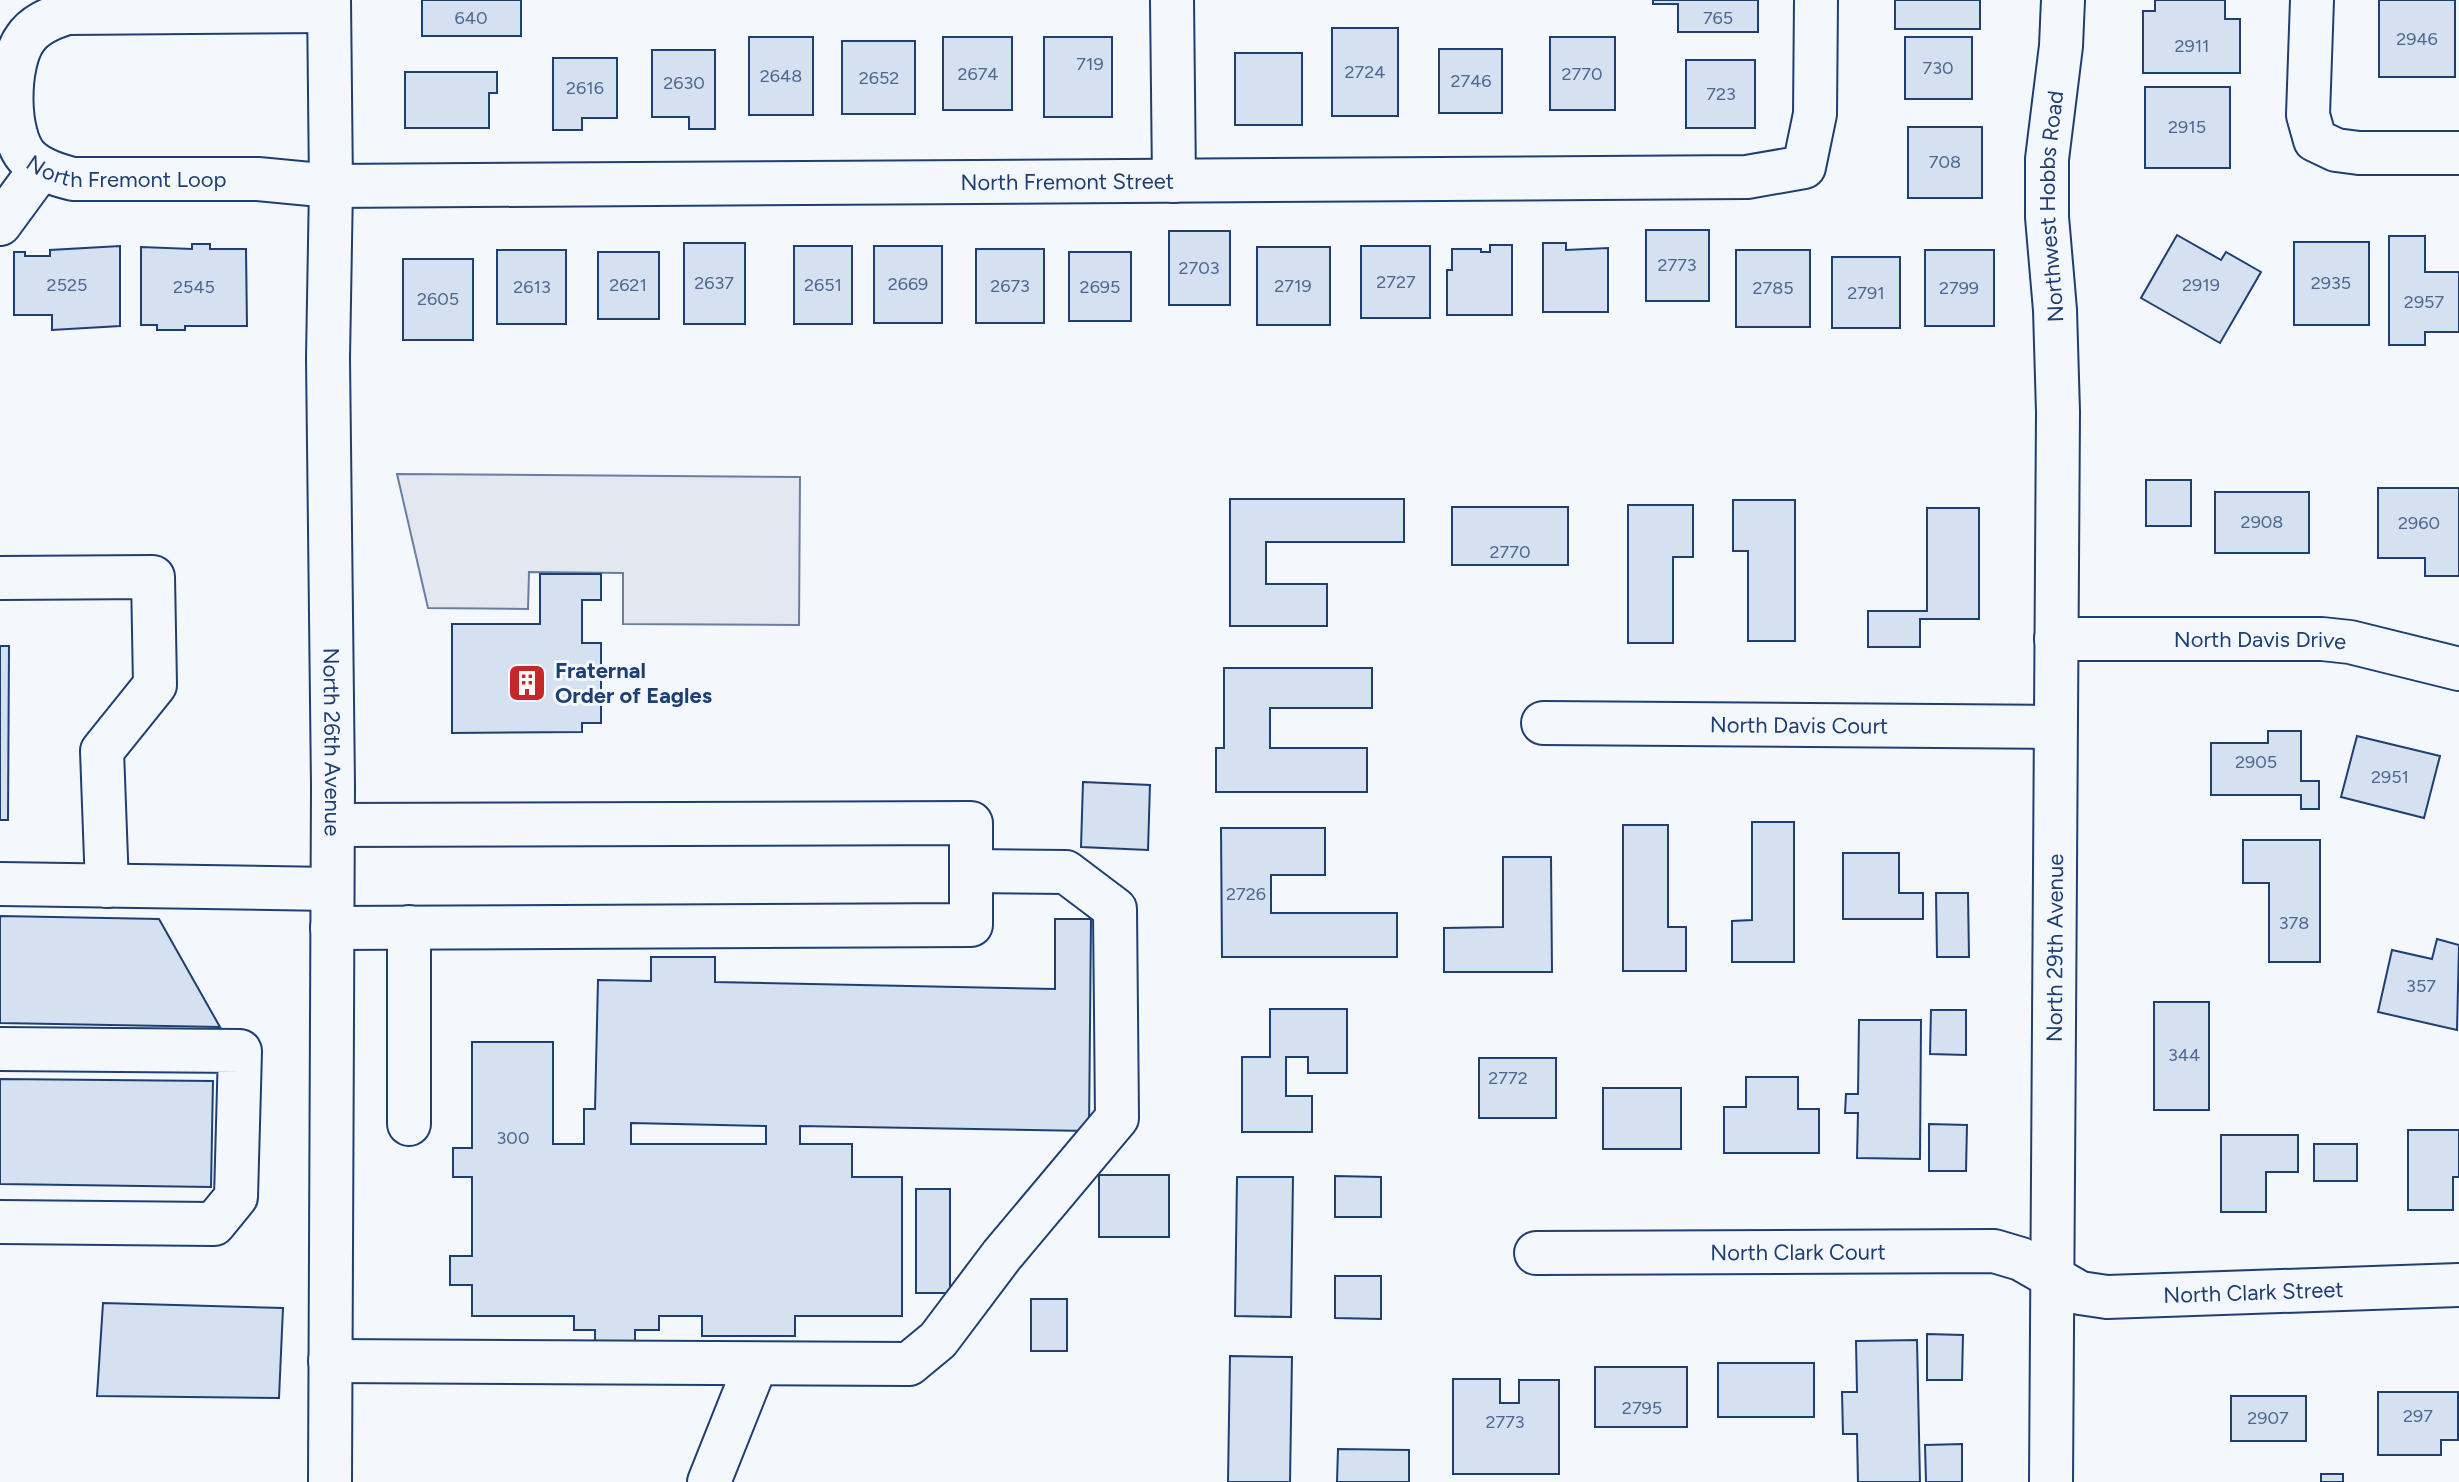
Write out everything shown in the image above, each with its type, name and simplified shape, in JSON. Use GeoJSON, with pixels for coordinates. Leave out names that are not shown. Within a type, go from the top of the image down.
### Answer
{"type":"FeatureCollection","features":[{"type":"Feature","properties":{"kind":"street"},"geometry":{"type":"LineString","coordinates":[[1172,0],[1174,181]]}},
{"type":"Feature","properties":{"kind":"street","name":"North Fremont Street"},"geometry":{"type":"LineString","coordinates":[[331,186],[1747,177],[1804,167],[1815,114],[1816,0]]}},
{"type":"Feature","properties":{"kind":"street","name":"Northwest Hobbs Road"},"geometry":{"type":"LineString","coordinates":[[2058,412],[2055,310],[2047,217],[2047,159],[2061,46],[2063,0]]}},
{"type":"Feature","properties":{"kind":"street"},"geometry":{"type":"LineString","coordinates":[[2312,0],[2308,115],[2315,140],[2336,150],[2359,153],[2459,153]]}},
{"type":"Feature","properties":{"kind":"street","name":"North Fremont Loop"},"geometry":{"type":"LineString","coordinates":[[329,6],[67,13],[13,28],[15,64],[12,90],[18,140],[27,157],[56,175],[73,179],[292,180],[331,186]]}},
{"type":"Feature","properties":{"kind":"street","name":"North 26th Avenue"},"geometry":{"type":"LineString","coordinates":[[329,6],[331,186],[328,373],[333,825],[330,1482]]}},
{"type":"Feature","properties":{"kind":"street"},"geometry":{"type":"LineString","coordinates":[[0,224],[41,168]]}},
{"type":"Feature","properties":{"kind":"street","name":"North 29th Avenue"},"geometry":{"type":"LineString","coordinates":[[2051,1482],[2058,412]]}},
{"type":"Feature","properties":{"kind":"street"},"geometry":{"type":"LineString","coordinates":[[0,578],[153,577],[155,685],[102,751],[107,886]]}},
{"type":"Feature","properties":{"kind":"street","name":"North Davis Drive"},"geometry":{"type":"LineString","coordinates":[[2056,639],[2322,639],[2350,642],[2459,669]]}},
{"type":"Feature","properties":{"kind":"street","name":"North Davis Court"},"geometry":{"type":"LineString","coordinates":[[1543,723],[2055,727]]}},
{"type":"Feature","properties":{"kind":"street"},"geometry":{"type":"LineString","coordinates":[[0,884],[107,886],[332,908],[409,927],[971,925],[971,823],[333,825]]}},
{"type":"Feature","properties":{"kind":"street"},"geometry":{"type":"LineString","coordinates":[[330,1361],[909,1364],[938,1340],[1002,1255],[1117,1118],[1115,909],[1066,872],[971,871]]}},
{"type":"Feature","properties":{"kind":"street"},"geometry":{"type":"LineString","coordinates":[[409,927],[409,1124]]}},
{"type":"Feature","properties":{"kind":"street"},"geometry":{"type":"LineString","coordinates":[[0,1049],[240,1051],[236,1197],[214,1224],[0,1222]]}},
{"type":"Feature","properties":{"kind":"street","name":"North Clark Court"},"geometry":{"type":"LineString","coordinates":[[1536,1253],[1994,1251],[2021,1259],[2053,1279]]}},
{"type":"Feature","properties":{"kind":"street","name":"North Clark Street"},"geometry":{"type":"LineString","coordinates":[[2053,1279],[2080,1293],[2107,1297],[2459,1285]]}},
{"type":"Feature","properties":{"kind":"street"},"geometry":{"type":"LineString","coordinates":[[709,1482],[756,1364]]}},
{"type":"Feature","properties":{"kind":"shaded area"},"geometry":{"type":"Polygon","coordinates":[[[397,474],[800,477],[799,625],[623,624],[623,573],[529,572],[528,609],[428,608],[397,474]]]}},
{"type":"Feature","properties":{"kind":"building"},"geometry":{"type":"Polygon","coordinates":[[[422,0],[521,0],[521,36],[422,36],[422,0]]]}},
{"type":"Feature","properties":{"kind":"building"},"geometry":{"type":"Polygon","coordinates":[[[1653,0],[1758,0],[1758,32],[1678,32],[1678,4],[1653,4],[1653,0]]]}},
{"type":"Feature","properties":{"kind":"building"},"geometry":{"type":"Polygon","coordinates":[[[1895,0],[1980,0],[1980,29],[1895,29],[1895,0]]]}},
{"type":"Feature","properties":{"kind":"building"},"geometry":{"type":"Polygon","coordinates":[[[2155,0],[2225,0],[2225,19],[2240,19],[2240,73],[2143,73],[2143,11],[2155,11],[2155,0]]]}},
{"type":"Feature","properties":{"kind":"building"},"geometry":{"type":"Polygon","coordinates":[[[2379,0],[2455,0],[2455,77],[2379,77],[2379,0]]]}},
{"type":"Feature","properties":{"kind":"building"},"geometry":{"type":"Polygon","coordinates":[[[1332,28],[1398,28],[1398,116],[1332,116],[1332,28]]]}},
{"type":"Feature","properties":{"kind":"building"},"geometry":{"type":"Polygon","coordinates":[[[749,37],[813,37],[813,115],[749,115],[749,37]]]}},
{"type":"Feature","properties":{"kind":"building"},"geometry":{"type":"Polygon","coordinates":[[[943,37],[1012,37],[1012,110],[943,110],[943,37]]]}},
{"type":"Feature","properties":{"kind":"building"},"geometry":{"type":"Polygon","coordinates":[[[1044,37],[1112,37],[1112,117],[1044,117],[1044,37]]]}},
{"type":"Feature","properties":{"kind":"building"},"geometry":{"type":"Polygon","coordinates":[[[1550,37],[1615,37],[1615,110],[1550,110],[1550,37]]]}},
{"type":"Feature","properties":{"kind":"building"},"geometry":{"type":"Polygon","coordinates":[[[1905,37],[1972,37],[1972,99],[1905,99],[1905,37]]]}},
{"type":"Feature","properties":{"kind":"building"},"geometry":{"type":"Polygon","coordinates":[[[842,41],[915,41],[915,114],[842,114],[842,41]]]}},
{"type":"Feature","properties":{"kind":"building"},"geometry":{"type":"Polygon","coordinates":[[[1439,49],[1502,49],[1502,113],[1439,113],[1439,49]]]}},
{"type":"Feature","properties":{"kind":"building"},"geometry":{"type":"Polygon","coordinates":[[[652,50],[715,50],[715,129],[689,129],[689,117],[652,117],[652,50]]]}},
{"type":"Feature","properties":{"kind":"building"},"geometry":{"type":"Polygon","coordinates":[[[1235,53],[1302,53],[1302,125],[1235,125],[1235,53]]]}},
{"type":"Feature","properties":{"kind":"building"},"geometry":{"type":"Polygon","coordinates":[[[553,58],[617,58],[617,118],[582,118],[582,130],[553,130],[553,58]]]}},
{"type":"Feature","properties":{"kind":"building"},"geometry":{"type":"Polygon","coordinates":[[[1686,60],[1755,60],[1755,128],[1686,128],[1686,60]]]}},
{"type":"Feature","properties":{"kind":"building"},"geometry":{"type":"Polygon","coordinates":[[[405,72],[497,72],[497,93],[489,93],[489,128],[405,128],[405,72]]]}},
{"type":"Feature","properties":{"kind":"building"},"geometry":{"type":"Polygon","coordinates":[[[2145,87],[2230,87],[2230,168],[2145,168],[2145,87]]]}},
{"type":"Feature","properties":{"kind":"building"},"geometry":{"type":"Polygon","coordinates":[[[1908,127],[1982,127],[1982,198],[1908,198],[1908,127]]]}},
{"type":"Feature","properties":{"kind":"building"},"geometry":{"type":"Polygon","coordinates":[[[1646,230],[1709,230],[1709,301],[1646,301],[1646,230]]]}},
{"type":"Feature","properties":{"kind":"building"},"geometry":{"type":"Polygon","coordinates":[[[1169,231],[1230,231],[1230,305],[1169,305],[1169,231]]]}},
{"type":"Feature","properties":{"kind":"building"},"geometry":{"type":"Polygon","coordinates":[[[2177,235],[2221,260],[2226,252],[2261,272],[2220,343],[2141,298],[2177,235]]]}},
{"type":"Feature","properties":{"kind":"building"},"geometry":{"type":"Polygon","coordinates":[[[2389,236],[2425,236],[2425,272],[2459,272],[2459,332],[2425,332],[2425,345],[2389,345],[2389,236]]]}},
{"type":"Feature","properties":{"kind":"building"},"geometry":{"type":"Polygon","coordinates":[[[2294,242],[2369,242],[2369,325],[2294,325],[2294,242]]]}},
{"type":"Feature","properties":{"kind":"building"},"geometry":{"type":"Polygon","coordinates":[[[684,243],[745,243],[745,324],[684,324],[684,243]]]}},
{"type":"Feature","properties":{"kind":"building"},"geometry":{"type":"Polygon","coordinates":[[[1543,243],[1566,243],[1566,250],[1608,248],[1608,312],[1543,312],[1543,243]]]}},
{"type":"Feature","properties":{"kind":"building"},"geometry":{"type":"Polygon","coordinates":[[[192,244],[210,244],[210,249],[246,249],[247,326],[185,326],[185,330],[157,330],[157,325],[141,325],[141,247],[192,249],[192,244]]]}},
{"type":"Feature","properties":{"kind":"building"},"geometry":{"type":"Polygon","coordinates":[[[1490,245],[1512,245],[1512,315],[1447,315],[1447,270],[1452,270],[1452,249],[1490,252],[1490,245]]]}},
{"type":"Feature","properties":{"kind":"building"},"geometry":{"type":"Polygon","coordinates":[[[120,246],[120,326],[52,330],[52,315],[14,315],[14,252],[25,252],[25,256],[50,256],[50,250],[120,246]]]}},
{"type":"Feature","properties":{"kind":"building"},"geometry":{"type":"Polygon","coordinates":[[[794,246],[852,246],[852,324],[794,324],[794,246]]]}},
{"type":"Feature","properties":{"kind":"building"},"geometry":{"type":"Polygon","coordinates":[[[874,246],[942,246],[942,323],[874,323],[874,246]]]}},
{"type":"Feature","properties":{"kind":"building"},"geometry":{"type":"Polygon","coordinates":[[[1361,246],[1430,246],[1430,318],[1361,318],[1361,246]]]}},
{"type":"Feature","properties":{"kind":"building"},"geometry":{"type":"Polygon","coordinates":[[[1257,247],[1330,247],[1330,325],[1257,325],[1257,247]]]}},
{"type":"Feature","properties":{"kind":"building"},"geometry":{"type":"Polygon","coordinates":[[[976,249],[1044,249],[1044,323],[976,323],[976,249]]]}},
{"type":"Feature","properties":{"kind":"building"},"geometry":{"type":"Polygon","coordinates":[[[497,250],[566,250],[566,324],[497,324],[497,250]]]}},
{"type":"Feature","properties":{"kind":"building"},"geometry":{"type":"Polygon","coordinates":[[[1736,250],[1810,250],[1810,327],[1736,327],[1736,250]]]}},
{"type":"Feature","properties":{"kind":"building"},"geometry":{"type":"Polygon","coordinates":[[[1925,250],[1994,250],[1994,326],[1925,326],[1925,250]]]}},
{"type":"Feature","properties":{"kind":"building"},"geometry":{"type":"Polygon","coordinates":[[[598,252],[659,252],[659,319],[598,319],[598,252]]]}},
{"type":"Feature","properties":{"kind":"building"},"geometry":{"type":"Polygon","coordinates":[[[1069,252],[1131,252],[1131,321],[1069,321],[1069,252]]]}},
{"type":"Feature","properties":{"kind":"building"},"geometry":{"type":"Polygon","coordinates":[[[1832,257],[1900,257],[1900,328],[1832,328],[1832,257]]]}},
{"type":"Feature","properties":{"kind":"building"},"geometry":{"type":"Polygon","coordinates":[[[403,259],[473,259],[473,340],[403,340],[403,259]]]}},
{"type":"Feature","properties":{"kind":"building"},"geometry":{"type":"Polygon","coordinates":[[[2146,480],[2191,480],[2191,526],[2146,526],[2146,480]]]}},
{"type":"Feature","properties":{"kind":"building"},"geometry":{"type":"Polygon","coordinates":[[[2378,488],[2459,488],[2459,576],[2425,576],[2425,558],[2378,558],[2378,488]]]}},
{"type":"Feature","properties":{"kind":"building"},"geometry":{"type":"Polygon","coordinates":[[[2215,492],[2309,492],[2309,553],[2215,553],[2215,492]]]}},
{"type":"Feature","properties":{"kind":"building"},"geometry":{"type":"Polygon","coordinates":[[[1230,499],[1404,499],[1404,542],[1266,542],[1266,584],[1327,584],[1327,626],[1230,626],[1230,499]]]}},
{"type":"Feature","properties":{"kind":"building"},"geometry":{"type":"Polygon","coordinates":[[[1733,500],[1795,500],[1795,641],[1748,641],[1748,551],[1733,551],[1733,500]]]}},
{"type":"Feature","properties":{"kind":"building"},"geometry":{"type":"Polygon","coordinates":[[[1628,505],[1693,505],[1693,557],[1673,557],[1673,643],[1628,643],[1628,505]]]}},
{"type":"Feature","properties":{"kind":"building"},"geometry":{"type":"Polygon","coordinates":[[[1452,507],[1568,507],[1568,565],[1452,565],[1452,507]]]}},
{"type":"Feature","properties":{"kind":"building"},"geometry":{"type":"Polygon","coordinates":[[[1927,508],[1979,508],[1979,619],[1920,619],[1920,647],[1868,647],[1868,611],[1927,611],[1927,508]]]}},
{"type":"Feature","properties":{"kind":"building","name":"Fraternal Order of Eagles"},"geometry":{"type":"Polygon","coordinates":[[[540,574],[601,574],[601,600],[582,600],[582,643],[601,643],[601,723],[582,723],[582,732],[452,733],[452,624],[540,624],[540,574]]]}},
{"type":"Feature","properties":{"kind":"building"},"geometry":{"type":"Polygon","coordinates":[[[0,646],[9,646],[8,820],[0,820],[0,646]]]}},
{"type":"Feature","properties":{"kind":"building"},"geometry":{"type":"Polygon","coordinates":[[[1224,668],[1372,668],[1372,708],[1270,708],[1270,748],[1367,748],[1367,792],[1216,792],[1216,748],[1224,748],[1224,668]]]}},
{"type":"Feature","properties":{"kind":"building"},"geometry":{"type":"Polygon","coordinates":[[[2268,731],[2301,731],[2301,781],[2319,781],[2319,809],[2301,809],[2301,795],[2211,795],[2211,743],[2268,743],[2268,731]]]}},
{"type":"Feature","properties":{"kind":"building"},"geometry":{"type":"Polygon","coordinates":[[[2357,736],[2440,756],[2424,818],[2341,797],[2357,736]]]}},
{"type":"Feature","properties":{"kind":"building"},"geometry":{"type":"Polygon","coordinates":[[[1083,782],[1150,785],[1148,850],[1081,847],[1083,782]]]}},
{"type":"Feature","properties":{"kind":"building"},"geometry":{"type":"Polygon","coordinates":[[[1752,822],[1794,822],[1794,962],[1732,962],[1732,921],[1752,920],[1752,822]]]}},
{"type":"Feature","properties":{"kind":"building"},"geometry":{"type":"Polygon","coordinates":[[[1623,825],[1668,825],[1668,927],[1686,927],[1686,971],[1623,971],[1623,825]]]}},
{"type":"Feature","properties":{"kind":"building"},"geometry":{"type":"Polygon","coordinates":[[[1221,828],[1325,828],[1325,875],[1271,875],[1271,913],[1397,913],[1397,957],[1222,957],[1221,828]]]}},
{"type":"Feature","properties":{"kind":"building"},"geometry":{"type":"Polygon","coordinates":[[[2243,840],[2320,840],[2320,962],[2269,962],[2269,883],[2243,883],[2243,840]]]}},
{"type":"Feature","properties":{"kind":"building"},"geometry":{"type":"Polygon","coordinates":[[[1843,853],[1899,853],[1899,893],[1923,893],[1923,919],[1843,919],[1843,853]]]}},
{"type":"Feature","properties":{"kind":"building"},"geometry":{"type":"Polygon","coordinates":[[[1503,857],[1551,857],[1552,972],[1444,972],[1444,928],[1503,927],[1503,857]]]}},
{"type":"Feature","properties":{"kind":"building"},"geometry":{"type":"Polygon","coordinates":[[[1936,893],[1968,893],[1969,957],[1937,957],[1936,893]]]}},
{"type":"Feature","properties":{"kind":"building"},"geometry":{"type":"Polygon","coordinates":[[[0,916],[159,919],[220,1027],[0,1023],[0,916]]]}},
{"type":"Feature","properties":{"kind":"building"},"geometry":{"type":"Polygon","coordinates":[[[1055,919],[1091,919],[1089,1131],[800,1126],[800,1144],[852,1144],[852,1177],[902,1177],[902,1316],[795,1316],[795,1336],[702,1336],[702,1316],[659,1316],[659,1330],[635,1330],[635,1346],[595,1346],[595,1330],[574,1330],[574,1316],[472,1316],[472,1285],[450,1285],[450,1256],[472,1256],[472,1177],[453,1177],[453,1148],[472,1148],[472,1042],[553,1042],[553,1144],[584,1144],[584,1109],[595,1109],[598,980],[651,981],[651,957],[715,957],[715,982],[1055,989],[1055,919]],[[631,1123],[631,1144],[766,1144],[766,1126],[631,1123]]]}},
{"type":"Feature","properties":{"kind":"building"},"geometry":{"type":"Polygon","coordinates":[[[2437,939],[2459,945],[2457,1030],[2378,1012],[2392,950],[2432,959],[2437,939]]]}},
{"type":"Feature","properties":{"kind":"building"},"geometry":{"type":"Polygon","coordinates":[[[2154,1002],[2209,1002],[2209,1110],[2154,1110],[2154,1002]]]}},
{"type":"Feature","properties":{"kind":"building"},"geometry":{"type":"Polygon","coordinates":[[[1270,1009],[1347,1009],[1347,1073],[1308,1073],[1308,1057],[1286,1057],[1286,1096],[1312,1096],[1312,1132],[1242,1132],[1242,1057],[1270,1057],[1270,1009]]]}},
{"type":"Feature","properties":{"kind":"building"},"geometry":{"type":"Polygon","coordinates":[[[1931,1010],[1966,1010],[1966,1055],[1930,1054],[1931,1010]]]}},
{"type":"Feature","properties":{"kind":"building"},"geometry":{"type":"Polygon","coordinates":[[[1859,1020],[1921,1020],[1920,1159],[1857,1158],[1858,1113],[1845,1113],[1846,1094],[1858,1094],[1859,1020]]]}},
{"type":"Feature","properties":{"kind":"building"},"geometry":{"type":"Polygon","coordinates":[[[1479,1058],[1556,1058],[1556,1118],[1479,1118],[1479,1058]]]}},
{"type":"Feature","properties":{"kind":"building"},"geometry":{"type":"Polygon","coordinates":[[[1746,1077],[1798,1077],[1798,1109],[1819,1109],[1819,1153],[1724,1153],[1724,1107],[1746,1107],[1746,1077]]]}},
{"type":"Feature","properties":{"kind":"building"},"geometry":{"type":"Polygon","coordinates":[[[0,1079],[213,1081],[211,1187],[0,1184],[0,1079]]]}},
{"type":"Feature","properties":{"kind":"building"},"geometry":{"type":"Polygon","coordinates":[[[1603,1088],[1681,1088],[1681,1149],[1603,1149],[1603,1088]]]}},
{"type":"Feature","properties":{"kind":"building"},"geometry":{"type":"Polygon","coordinates":[[[1929,1124],[1967,1125],[1966,1171],[1929,1171],[1929,1124]]]}},
{"type":"Feature","properties":{"kind":"building"},"geometry":{"type":"Polygon","coordinates":[[[2408,1130],[2459,1130],[2459,1177],[2453,1177],[2453,1210],[2408,1210],[2408,1130]]]}},
{"type":"Feature","properties":{"kind":"building"},"geometry":{"type":"Polygon","coordinates":[[[2221,1135],[2298,1135],[2298,1172],[2266,1172],[2266,1212],[2221,1212],[2221,1135]]]}},
{"type":"Feature","properties":{"kind":"building"},"geometry":{"type":"Polygon","coordinates":[[[2314,1144],[2357,1144],[2357,1181],[2314,1181],[2314,1144]]]}},
{"type":"Feature","properties":{"kind":"building"},"geometry":{"type":"Polygon","coordinates":[[[1099,1175],[1169,1175],[1169,1237],[1099,1237],[1099,1175]]]}},
{"type":"Feature","properties":{"kind":"building"},"geometry":{"type":"Polygon","coordinates":[[[1335,1176],[1381,1177],[1381,1217],[1335,1217],[1335,1176]]]}},
{"type":"Feature","properties":{"kind":"building"},"geometry":{"type":"Polygon","coordinates":[[[1237,1177],[1293,1177],[1291,1317],[1235,1316],[1237,1177]]]}},
{"type":"Feature","properties":{"kind":"building"},"geometry":{"type":"Polygon","coordinates":[[[916,1189],[950,1189],[950,1293],[916,1293],[916,1189]]]}},
{"type":"Feature","properties":{"kind":"building"},"geometry":{"type":"Polygon","coordinates":[[[1335,1276],[1381,1276],[1381,1319],[1335,1318],[1335,1276]]]}},
{"type":"Feature","properties":{"kind":"building"},"geometry":{"type":"Polygon","coordinates":[[[1031,1299],[1067,1299],[1067,1351],[1031,1351],[1031,1299]]]}},
{"type":"Feature","properties":{"kind":"building"},"geometry":{"type":"Polygon","coordinates":[[[103,1303],[283,1308],[279,1398],[97,1396],[103,1303]]]}},
{"type":"Feature","properties":{"kind":"building"},"geometry":{"type":"Polygon","coordinates":[[[1927,1334],[1963,1335],[1962,1380],[1927,1380],[1927,1334]]]}},
{"type":"Feature","properties":{"kind":"building"},"geometry":{"type":"Polygon","coordinates":[[[1917,1340],[1920,1482],[1858,1482],[1857,1434],[1843,1434],[1842,1392],[1857,1392],[1856,1341],[1917,1340]]]}},
{"type":"Feature","properties":{"kind":"building"},"geometry":{"type":"Polygon","coordinates":[[[1230,1356],[1292,1357],[1290,1482],[1228,1482],[1230,1356]]]}},
{"type":"Feature","properties":{"kind":"building"},"geometry":{"type":"Polygon","coordinates":[[[1718,1363],[1814,1363],[1814,1417],[1718,1417],[1718,1363]]]}},
{"type":"Feature","properties":{"kind":"building"},"geometry":{"type":"Polygon","coordinates":[[[1595,1367],[1687,1367],[1687,1427],[1595,1427],[1595,1367]]]}},
{"type":"Feature","properties":{"kind":"building"},"geometry":{"type":"Polygon","coordinates":[[[1453,1379],[1500,1379],[1500,1403],[1519,1403],[1519,1380],[1559,1380],[1559,1474],[1453,1474],[1453,1379]]]}},
{"type":"Feature","properties":{"kind":"building"},"geometry":{"type":"Polygon","coordinates":[[[2378,1392],[2458,1392],[2458,1440],[2441,1440],[2441,1455],[2378,1455],[2378,1392]]]}},
{"type":"Feature","properties":{"kind":"building"},"geometry":{"type":"Polygon","coordinates":[[[2231,1396],[2306,1396],[2306,1441],[2231,1441],[2231,1396]]]}},
{"type":"Feature","properties":{"kind":"building"},"geometry":{"type":"Polygon","coordinates":[[[1962,1444],[1962,1482],[1926,1482],[1925,1445],[1962,1444]]]}},
{"type":"Feature","properties":{"kind":"building"},"geometry":{"type":"Polygon","coordinates":[[[1338,1449],[1409,1450],[1409,1482],[1337,1482],[1338,1449]]]}},
{"type":"Feature","properties":{"kind":"building"},"geometry":{"type":"Polygon","coordinates":[[[2321,1474],[2343,1474],[2343,1482],[2321,1482],[2321,1474]]]}},
{"type":"Feature","properties":{"kind":"place","name":"Fraternal Order of Eagles"},"geometry":{"type":"Point","coordinates":[527,683]}}]}
